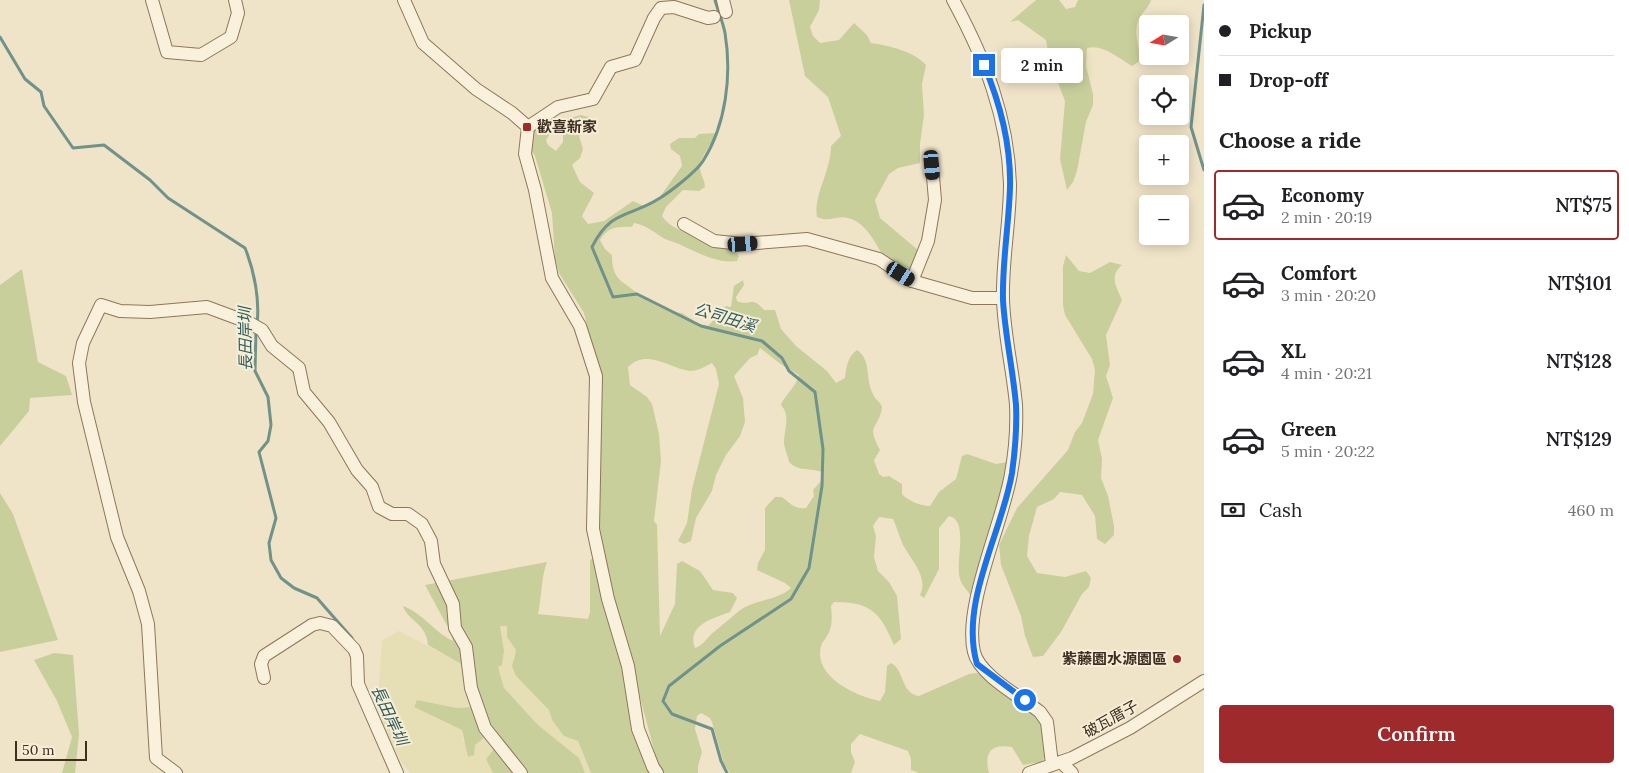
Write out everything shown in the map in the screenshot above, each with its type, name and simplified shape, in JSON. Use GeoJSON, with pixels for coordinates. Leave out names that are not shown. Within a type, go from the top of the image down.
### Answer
{"type":"FeatureCollection","features":[{"type":"Feature","properties":{"kind":"street"},"geometry":{"type":"LineString","coordinates":[[152,0],[167,52],[201,56],[230,37],[238,13],[235,0]]}},
{"type":"Feature","properties":{"kind":"street"},"geometry":{"type":"LineString","coordinates":[[404,0],[423,43],[476,89],[512,113],[528,127]]}},
{"type":"Feature","properties":{"kind":"street"},"geometry":{"type":"LineString","coordinates":[[953,0],[971,33],[997,98],[1005,138],[1010,184],[1003,298],[1008,354],[1016,406],[1015,438],[1011,474],[976,603],[971,634],[977,664],[1040,712],[1048,722],[1056,763],[1072,773]]}},
{"type":"Feature","properties":{"kind":"street"},"geometry":{"type":"LineString","coordinates":[[657,773],[638,729],[628,666],[608,599],[593,529],[596,376],[580,326],[552,278],[535,190],[524,154],[528,127],[558,107],[593,99],[611,67],[635,60],[654,18],[661,8],[674,7],[708,18],[721,10]]}},
{"type":"Feature","properties":{"kind":"street"},"geometry":{"type":"LineString","coordinates":[[912,281],[928,241],[935,200],[932,165]]}},
{"type":"Feature","properties":{"kind":"street"},"geometry":{"type":"LineString","coordinates":[[684,224],[714,241],[743,244],[808,239],[878,259],[912,281],[972,298],[1003,298]]}},
{"type":"Feature","properties":{"kind":"street"},"geometry":{"type":"LineString","coordinates":[[176,773],[156,758],[148,624],[139,591],[117,537],[84,402],[79,363],[83,343],[101,305],[120,311],[150,312],[207,307],[262,330],[272,346],[299,368],[304,392],[329,422],[357,470],[372,487],[379,507],[392,514],[408,514],[422,524],[431,541],[434,564],[453,604],[455,628],[466,647],[471,688],[485,728],[520,773]]}},
{"type":"Feature","properties":{"kind":"street"},"geometry":{"type":"LineString","coordinates":[[264,678],[261,664],[264,656],[312,625],[320,623],[332,626],[358,656],[358,684],[398,773]]}},
{"type":"Feature","properties":{"kind":"street","name":"破瓦厝子"},"geometry":{"type":"LineString","coordinates":[[1028,773],[1072,758],[1130,728],[1204,682]]}},
{"type":"Feature","properties":{"kind":"shaded area"},"geometry":{"type":"Polygon","coordinates":[[[500,626],[507,626],[507,637],[516,650],[513,657],[516,676],[549,710],[552,720],[578,741],[591,773],[585,773],[579,758],[538,725],[504,688],[498,667],[502,662],[504,651],[500,626]]]}},
{"type":"Feature","properties":{"kind":"shaded area"},"geometry":{"type":"Polygon","coordinates":[[[399,631],[463,664],[474,707],[457,708],[417,700],[414,707],[462,730],[463,741],[475,745],[485,737],[494,749],[486,759],[493,773],[410,773],[401,761],[381,723],[379,683],[382,640],[399,631]]]}},
{"type":"Feature","properties":{"kind":"green space"},"geometry":{"type":"Polygon","coordinates":[[[789,0],[820,0],[819,10],[810,27],[813,36],[820,43],[839,40],[854,23],[867,35],[871,43],[893,47],[908,53],[926,65],[922,84],[924,115],[920,144],[920,163],[898,168],[889,174],[875,200],[880,218],[918,250],[916,261],[904,277],[890,267],[862,225],[844,217],[822,219],[817,217],[816,209],[831,146],[841,136],[828,97],[805,76],[789,0]]]}},
{"type":"Feature","properties":{"kind":"green space"},"geometry":{"type":"Polygon","coordinates":[[[1036,0],[1059,0],[1066,9],[1075,7],[1078,0],[1151,0],[1149,6],[1142,15],[1139,15],[1136,36],[1139,62],[1132,66],[1105,50],[1093,47],[1087,48],[1086,66],[1093,94],[1093,105],[1086,122],[1077,171],[1073,182],[1067,190],[1060,159],[1065,101],[1050,62],[1046,40],[1018,20],[1010,22],[1036,0]]]}},
{"type":"Feature","properties":{"kind":"green space"},"geometry":{"type":"Polygon","coordinates":[[[581,115],[592,118],[579,136],[583,149],[580,158],[572,165],[580,182],[594,193],[582,216],[588,224],[604,221],[633,201],[646,207],[659,198],[682,166],[680,156],[671,149],[670,144],[679,138],[695,138],[699,134],[716,133],[700,163],[705,187],[699,191],[683,190],[666,207],[662,216],[678,229],[713,240],[733,249],[739,256],[737,261],[722,261],[707,257],[634,223],[632,227],[618,227],[606,232],[600,240],[605,249],[612,255],[616,275],[621,281],[648,301],[670,312],[682,313],[699,324],[708,326],[726,306],[731,307],[734,286],[743,280],[744,285],[736,297],[737,301],[753,302],[764,310],[775,310],[781,329],[796,346],[827,371],[836,383],[845,378],[850,359],[857,350],[865,359],[869,383],[874,396],[882,407],[873,431],[880,450],[874,460],[879,474],[883,477],[889,476],[902,484],[902,494],[905,497],[915,503],[930,506],[939,492],[956,479],[962,456],[967,454],[996,464],[1013,461],[970,595],[960,579],[960,530],[954,518],[949,516],[939,528],[939,569],[924,598],[920,595],[922,588],[921,575],[903,545],[893,519],[879,517],[873,526],[876,536],[874,557],[878,571],[889,582],[897,596],[901,639],[894,645],[879,617],[866,607],[857,604],[834,602],[831,606],[832,618],[830,629],[821,645],[820,657],[823,667],[838,683],[860,695],[880,701],[885,692],[887,666],[891,663],[899,671],[909,691],[919,696],[969,674],[977,673],[1042,721],[1047,756],[1041,762],[1023,765],[1012,747],[1004,746],[990,751],[987,760],[989,773],[919,773],[911,770],[911,759],[908,751],[860,734],[851,744],[851,752],[855,762],[851,773],[730,773],[724,764],[712,722],[710,718],[701,713],[697,716],[695,729],[702,752],[698,773],[660,773],[598,538],[599,375],[584,313],[559,273],[555,259],[552,213],[535,156],[530,148],[532,131],[536,128],[550,127],[552,131],[546,140],[548,145],[556,151],[563,142],[563,120],[581,115]],[[760,348],[757,355],[750,358],[734,376],[743,398],[745,422],[740,436],[726,455],[716,475],[712,491],[696,518],[691,541],[684,544],[678,541],[687,523],[692,489],[719,384],[716,369],[712,363],[690,371],[651,359],[643,359],[628,367],[630,385],[647,397],[652,404],[659,434],[661,461],[654,521],[657,525],[660,636],[675,604],[677,564],[682,561],[700,571],[713,590],[733,593],[737,598],[730,612],[710,620],[698,628],[693,640],[695,648],[745,607],[779,595],[791,588],[785,583],[757,570],[758,563],[765,550],[765,508],[775,497],[782,497],[796,507],[806,508],[814,496],[813,490],[822,480],[824,473],[797,468],[789,462],[784,442],[786,414],[781,405],[799,375],[760,348]]]}},
{"type":"Feature","properties":{"kind":"green space"},"geometry":{"type":"Polygon","coordinates":[[[1066,255],[1079,271],[1090,273],[1110,262],[1122,265],[1116,273],[1115,281],[1122,300],[1106,335],[1110,365],[1106,376],[1113,398],[1098,440],[1102,459],[1101,478],[1108,496],[1114,535],[1105,544],[1097,539],[1095,516],[1082,495],[1060,492],[1054,499],[1037,507],[1029,536],[1027,556],[1037,573],[1065,577],[1086,571],[1091,578],[1089,587],[1082,594],[1061,632],[1043,656],[1033,657],[1025,636],[1021,616],[1001,565],[999,545],[1017,508],[1068,450],[1075,432],[1082,423],[1093,394],[1095,370],[1092,359],[1065,315],[1063,305],[1063,266],[1066,255]]]}},
{"type":"Feature","properties":{"kind":"green space"},"geometry":{"type":"Polygon","coordinates":[[[22,269],[38,362],[66,376],[72,395],[30,398],[29,411],[0,446],[0,285],[22,269]]]}},
{"type":"Feature","properties":{"kind":"green space"},"geometry":{"type":"Polygon","coordinates":[[[0,493],[13,514],[58,640],[0,652],[0,493]]]}},
{"type":"Feature","properties":{"kind":"green space"},"geometry":{"type":"Polygon","coordinates":[[[595,557],[598,583],[620,653],[650,773],[591,773],[578,741],[564,736],[552,720],[549,710],[516,676],[512,666],[516,650],[507,637],[507,626],[500,626],[504,651],[502,665],[498,667],[504,688],[538,725],[579,758],[585,773],[493,773],[486,759],[494,749],[485,737],[475,745],[474,755],[468,757],[462,730],[414,707],[417,700],[457,708],[474,707],[463,665],[428,645],[424,631],[409,616],[403,606],[417,613],[440,633],[453,641],[451,633],[425,585],[547,562],[538,614],[588,619],[590,612],[590,560],[595,557]]]}},
{"type":"Feature","properties":{"kind":"green space"},"geometry":{"type":"Polygon","coordinates":[[[54,653],[73,655],[79,734],[75,773],[62,773],[72,737],[57,701],[34,660],[54,653]]]}},
{"type":"Feature","properties":{"kind":"waterway","name":"公司田溪"},"geometry":{"type":"LineString","coordinates":[[715,0],[725,33],[728,66],[722,116],[711,147],[700,165],[683,181],[649,204],[614,220],[606,226],[592,247],[613,297],[637,294],[701,326],[762,341],[782,358],[789,371],[815,392],[823,449],[822,486],[809,568],[791,599],[720,646],[669,686],[663,701],[672,714],[712,729],[721,761],[727,773]]}},
{"type":"Feature","properties":{"kind":"waterway","name":"公司田溪"},"geometry":{"type":"LineString","coordinates":[[1204,5],[1191,127],[1204,170]]}},
{"type":"Feature","properties":{"kind":"waterway","name":"長田岸圳"},"geometry":{"type":"LineString","coordinates":[[0,37],[25,79],[41,92],[44,106],[73,148],[104,145],[150,180],[168,198],[245,248],[255,285],[258,305],[257,324]]}},
{"type":"Feature","properties":{"kind":"waterway","name":"長田岸圳"},"geometry":{"type":"LineString","coordinates":[[256,330],[255,371],[268,397],[271,425],[268,441],[259,452],[276,518],[269,543],[271,560],[281,578],[294,588],[317,598],[352,638]]}},
{"type":"Feature","properties":{"kind":"place","name":"歡喜新家"},"geometry":{"type":"Point","coordinates":[527,127]}},
{"type":"Feature","properties":{"kind":"place","name":"紫藤園水源園區"},"geometry":{"type":"Point","coordinates":[1177,659]}},
{"type":"Feature","properties":{"kind":"route"},"geometry":{"type":"LineString","coordinates":[[984,65],[997,98],[1005,138],[1010,184],[1003,298],[1008,354],[1016,406],[1011,474],[976,603],[971,634],[977,664],[1025,700]]}}]}
